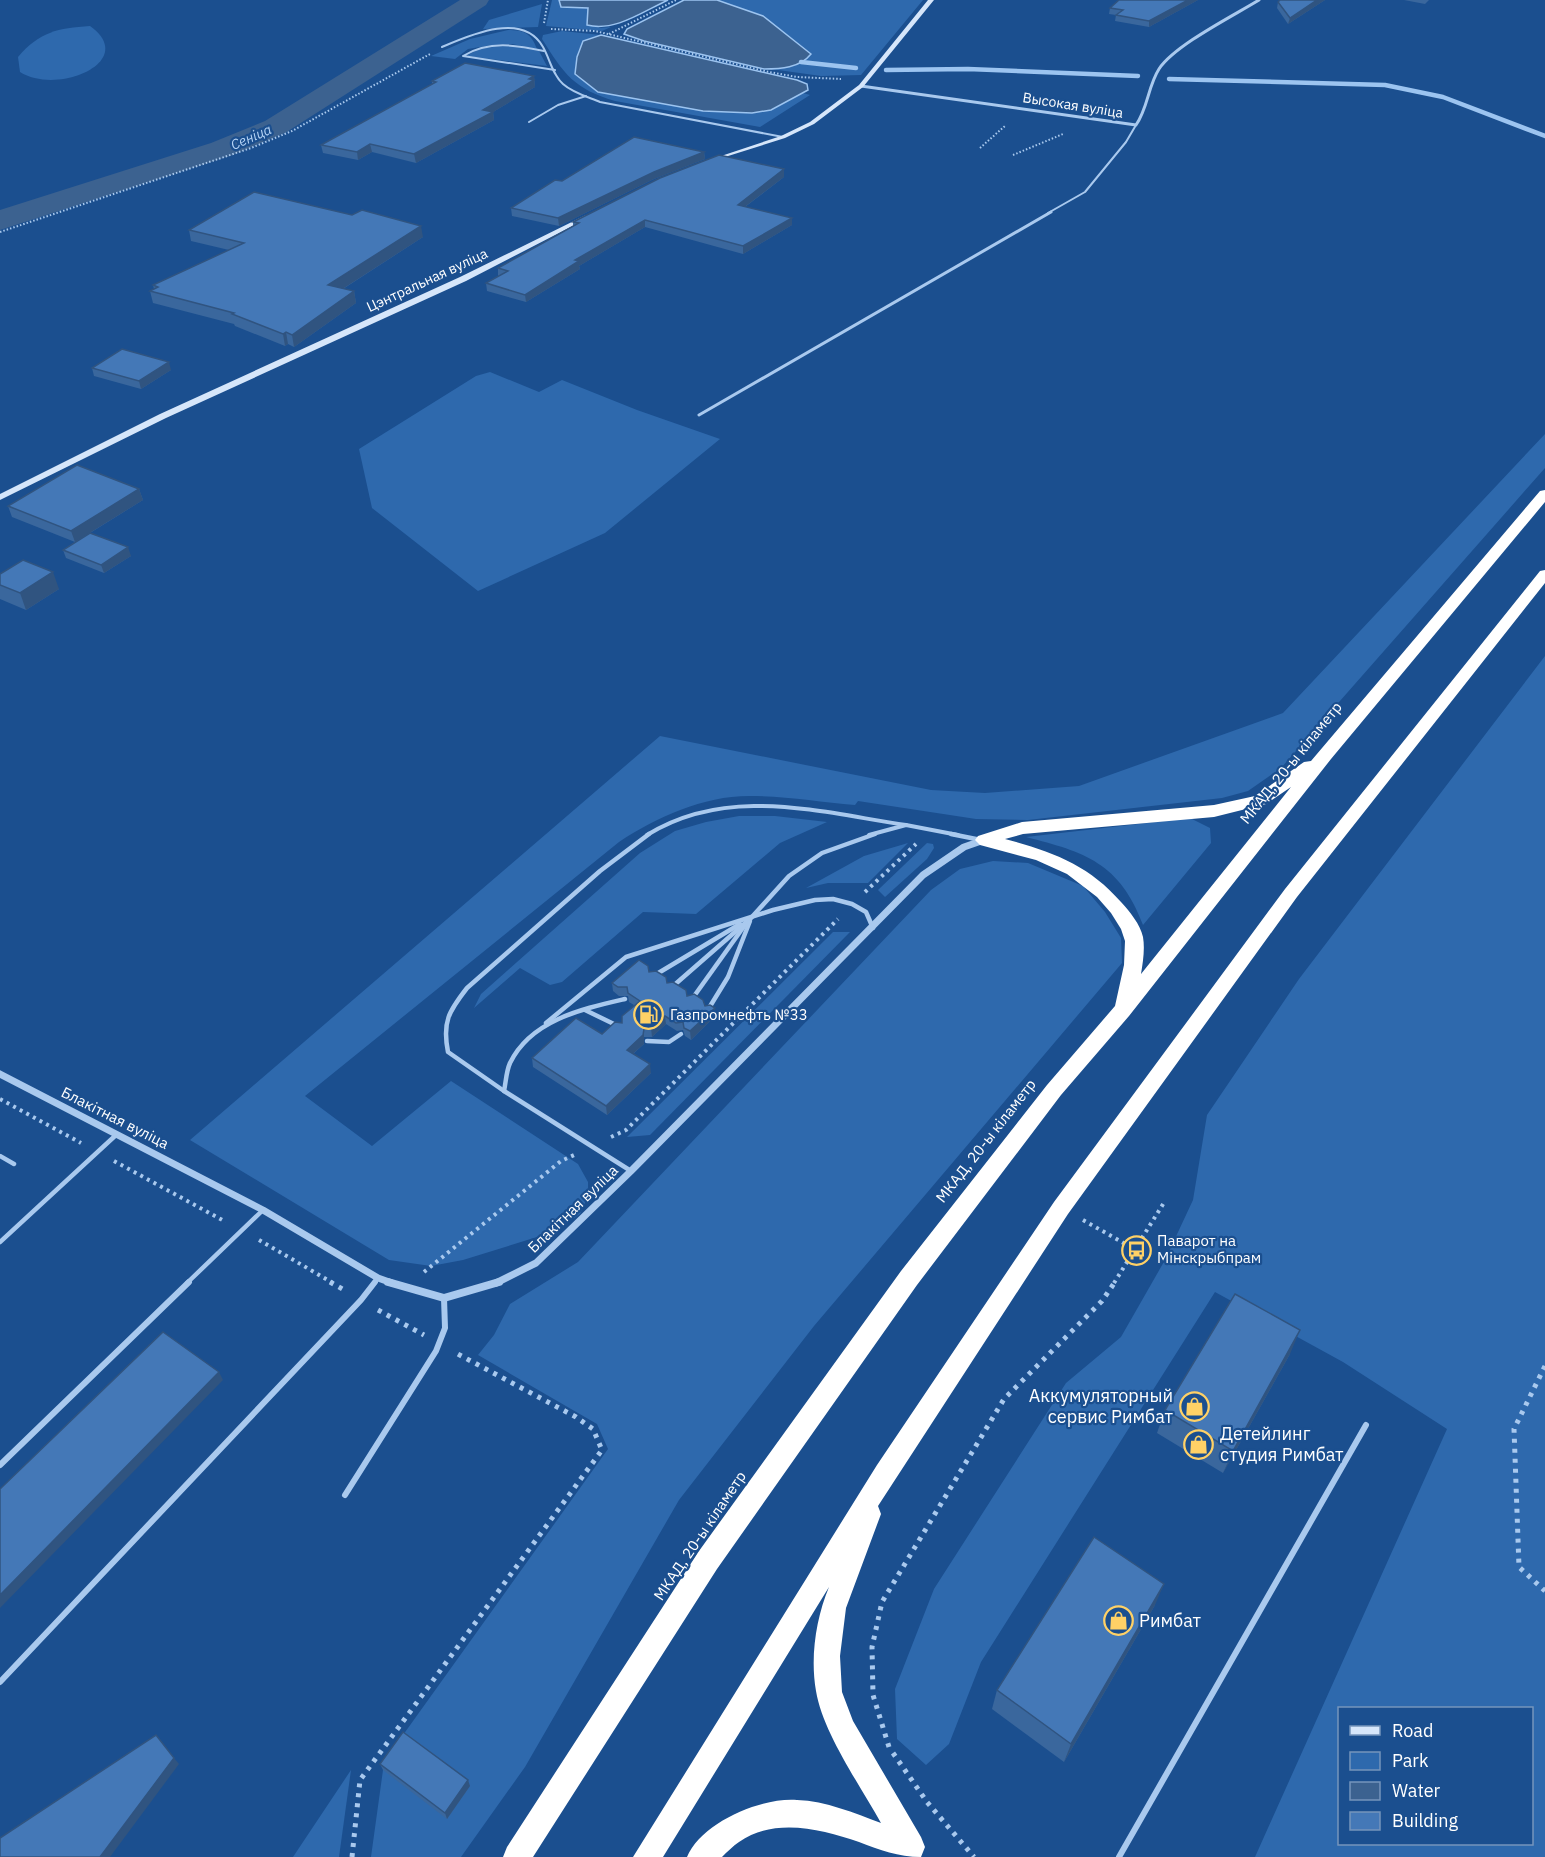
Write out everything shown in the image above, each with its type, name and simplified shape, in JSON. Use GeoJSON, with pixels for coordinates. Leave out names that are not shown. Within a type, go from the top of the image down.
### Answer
{"type":"FeatureCollection","features":[{"type":"Feature","properties":{"kind":"highway","name":"МКАД, 20-ы кіламетр"},"geometry":{"type":"LineString","coordinates":[[518,1857],[708,1560],[902,1288],[1054,1090],[1122,1011],[1325,755],[1545,495]]}},
{"type":"Feature","properties":{"kind":"highway"},"geometry":{"type":"LineString","coordinates":[[647,1857],[885,1473],[1061,1208],[1291,893],[1545,574]]}},
{"type":"Feature","properties":{"kind":"highway"},"geometry":{"type":"LineString","coordinates":[[984,840],[1022,828],[1214,811],[1260,800],[1325,755]]}},
{"type":"Feature","properties":{"kind":"highway"},"geometry":{"type":"LineString","coordinates":[[984,840],[1063,862],[1103,891],[1121,914],[1134,938],[1134,962],[1122,1011]]}},
{"type":"Feature","properties":{"kind":"highway"},"geometry":{"type":"LineString","coordinates":[[885,1473],[833,1608],[827,1656],[829,1692],[842,1728],[915,1852]]}},
{"type":"Feature","properties":{"kind":"highway"},"geometry":{"type":"LineString","coordinates":[[701,1857],[730,1831],[760,1818],[795,1813],[833,1819],[915,1852]]}},
{"type":"Feature","properties":{"kind":"street"},"geometry":{"type":"LineString","coordinates":[[700,165],[783,137],[812,123],[864,82],[931,0]]}},
{"type":"Feature","properties":{"kind":"street","name":"Высокая вуліца"},"geometry":{"type":"LineString","coordinates":[[864,82],[1136,125],[1144,115],[1150,101],[1159,67],[1258,0]]}},
{"type":"Feature","properties":{"kind":"street","name":"Цэнтральная вуліца"},"geometry":{"type":"LineString","coordinates":[[0,497],[163,416],[463,279],[598,212]]}},
{"type":"Feature","properties":{"kind":"street","name":"Блакітная вуліца"},"geometry":{"type":"LineString","coordinates":[[0,1074],[263,1210],[378,1278],[404,1288],[444,1298],[491,1286],[536,1263],[632,1171],[923,875],[964,847],[984,840]]}},
{"type":"Feature","properties":{"kind":"lane"},"geometry":{"type":"LineString","coordinates":[[442,47],[483,31],[523,29],[535,36],[559,80],[600,102],[783,137]]}},
{"type":"Feature","properties":{"kind":"lane"},"geometry":{"type":"LineString","coordinates":[[544,51],[512,45],[491,46],[471,50],[463,56],[555,70]]}},
{"type":"Feature","properties":{"kind":"lane"},"geometry":{"type":"LineString","coordinates":[[530,122],[558,105],[586,96]]}},
{"type":"Feature","properties":{"kind":"lane"},"geometry":{"type":"LineString","coordinates":[[699,415],[1085,192],[1126,142],[1136,125]]}},
{"type":"Feature","properties":{"kind":"lane"},"geometry":{"type":"LineString","coordinates":[[632,1171],[448,1052],[442,1030],[451,1009],[467,988],[632,843],[694,812],[727,806],[765,806],[906,825],[984,840]]}},
{"type":"Feature","properties":{"kind":"lane"},"geometry":{"type":"LineString","coordinates":[[690,1001],[751,918],[789,876],[822,853],[853,840],[906,825]]}},
{"type":"Feature","properties":{"kind":"lane"},"geometry":{"type":"LineString","coordinates":[[504,1090],[509,1065],[522,1046],[546,1023],[626,957],[815,900],[833,899],[852,904],[866,912],[873,928]]}},
{"type":"Feature","properties":{"kind":"lane"},"geometry":{"type":"LineString","coordinates":[[652,977],[751,918]]}},
{"type":"Feature","properties":{"kind":"lane"},"geometry":{"type":"LineString","coordinates":[[670,988],[751,918]]}},
{"type":"Feature","properties":{"kind":"lane"},"geometry":{"type":"LineString","coordinates":[[707,1011],[728,977],[751,918]]}},
{"type":"Feature","properties":{"kind":"lane"},"geometry":{"type":"LineString","coordinates":[[546,1023],[585,1009],[625,999]]}},
{"type":"Feature","properties":{"kind":"lane"},"geometry":{"type":"LineString","coordinates":[[585,1009],[620,1028]]}},
{"type":"Feature","properties":{"kind":"lane"},"geometry":{"type":"LineString","coordinates":[[647,1041],[669,1042],[681,1034]]}},
{"type":"Feature","properties":{"kind":"lane"},"geometry":{"type":"LineString","coordinates":[[0,1242],[116,1135]]}},
{"type":"Feature","properties":{"kind":"lane"},"geometry":{"type":"LineString","coordinates":[[0,1156],[14,1164]]}},
{"type":"Feature","properties":{"kind":"lane"},"geometry":{"type":"LineString","coordinates":[[0,1465],[263,1210]]}},
{"type":"Feature","properties":{"kind":"lane"},"geometry":{"type":"LineString","coordinates":[[0,1682],[361,1300],[378,1278]]}},
{"type":"Feature","properties":{"kind":"lane"},"geometry":{"type":"LineString","coordinates":[[345,1496],[439,1343],[445,1328],[444,1298]]}},
{"type":"Feature","properties":{"kind":"lane"},"geometry":{"type":"LineString","coordinates":[[1119,1857],[1366,1425]]}},
{"type":"Feature","properties":{"kind":"path"},"geometry":{"type":"LineString","coordinates":[[548,0],[543,29],[595,31],[797,76],[864,82]]}},
{"type":"Feature","properties":{"kind":"path"},"geometry":{"type":"LineString","coordinates":[[608,34],[676,0]]}},
{"type":"Feature","properties":{"kind":"path"},"geometry":{"type":"LineString","coordinates":[[0,232],[251,148],[292,131],[442,47]]}},
{"type":"Feature","properties":{"kind":"path"},"geometry":{"type":"LineString","coordinates":[[980,148],[1024,108]]}},
{"type":"Feature","properties":{"kind":"path"},"geometry":{"type":"LineString","coordinates":[[1014,155],[1066,132]]}},
{"type":"Feature","properties":{"kind":"path"},"geometry":{"type":"LineString","coordinates":[[871,887],[917,842]]}},
{"type":"Feature","properties":{"kind":"path"},"geometry":{"type":"LineString","coordinates":[[384,1314],[404,1288],[561,1161],[626,1130],[829,928]]}},
{"type":"Feature","properties":{"kind":"path"},"geometry":{"type":"LineString","coordinates":[[0,1099],[242,1230],[384,1314],[576,1418],[593,1430],[602,1450],[386,1749],[360,1780],[352,1857]]}},
{"type":"Feature","properties":{"kind":"path"},"geometry":{"type":"LineString","coordinates":[[974,1857],[927,1802],[889,1747],[873,1695],[872,1647],[882,1602],[1004,1398],[1102,1301],[1165,1201]]}},
{"type":"Feature","properties":{"kind":"path"},"geometry":{"type":"LineString","coordinates":[[1061,1208],[1136,1250]]}},
{"type":"Feature","properties":{"kind":"path"},"geometry":{"type":"LineString","coordinates":[[1545,1366],[1514,1429],[1519,1568],[1545,1591]]}},
{"type":"Feature","properties":{"kind":"green space"},"geometry":{"type":"Polygon","coordinates":[[[552,0],[560,0],[561,7],[588,8],[599,28],[611,27],[602,31],[546,26],[552,0]]]}},
{"type":"Feature","properties":{"kind":"green space"},"geometry":{"type":"Polygon","coordinates":[[[717,0],[923,0],[861,75],[821,76],[771,69],[783,68],[717,0]]]}},
{"type":"Feature","properties":{"kind":"green space"},"geometry":{"type":"Polygon","coordinates":[[[542,4],[538,27],[483,29],[489,20],[542,4]]]}},
{"type":"Feature","properties":{"kind":"green space"},"geometry":{"type":"Polygon","coordinates":[[[90,26],[103,39],[105,51],[99,62],[88,71],[54,80],[36,78],[20,72],[18,57],[34,42],[59,30],[90,26]]]}},
{"type":"Feature","properties":{"kind":"green space"},"geometry":{"type":"Polygon","coordinates":[[[508,30],[526,34],[532,39],[537,49],[512,44],[492,45],[468,49],[455,59],[431,56],[470,39],[508,30]]]}},
{"type":"Feature","properties":{"kind":"green space"},"geometry":{"type":"Polygon","coordinates":[[[562,31],[601,35],[583,43],[578,53],[575,74],[598,92],[703,111],[752,113],[771,110],[803,93],[810,95],[760,127],[615,101],[589,91],[571,79],[557,62],[542,39],[543,35],[562,31]]]}},
{"type":"Feature","properties":{"kind":"green space"},"geometry":{"type":"Polygon","coordinates":[[[512,46],[539,51],[547,66],[467,56],[483,49],[512,46]]]}},
{"type":"Feature","properties":{"kind":"green space"},"geometry":{"type":"Polygon","coordinates":[[[490,372],[539,392],[562,380],[637,410],[720,439],[605,533],[478,591],[372,508],[359,449],[476,376],[490,372]]]}},
{"type":"Feature","properties":{"kind":"green space"},"geometry":{"type":"Polygon","coordinates":[[[1545,434],[1545,468],[1281,768],[1248,791],[1222,798],[1028,820],[976,819],[858,801],[855,805],[762,796],[732,797],[698,804],[665,816],[619,842],[305,1096],[372,1146],[451,1081],[578,1164],[588,1182],[588,1196],[580,1214],[553,1232],[463,1260],[431,1266],[389,1260],[190,1140],[660,736],[931,790],[985,793],[1079,786],[1283,713],[1545,434]]]}},
{"type":"Feature","properties":{"kind":"green space"},"geometry":{"type":"Polygon","coordinates":[[[1545,656],[1545,1857],[1255,1857],[1447,1429],[1343,1362],[1215,1292],[981,1662],[949,1744],[926,1765],[897,1739],[895,1689],[934,1589],[1066,1383],[1121,1337],[1165,1260],[1193,1200],[1207,1115],[1299,979],[1545,656]]]}},
{"type":"Feature","properties":{"kind":"green space"},"geometry":{"type":"Polygon","coordinates":[[[739,816],[775,816],[827,822],[780,843],[696,914],[643,912],[562,982],[550,985],[520,968],[474,1008],[481,994],[640,853],[675,831],[739,816]]]}},
{"type":"Feature","properties":{"kind":"green space"},"geometry":{"type":"Polygon","coordinates":[[[1190,818],[1210,828],[1211,843],[1143,925],[1134,904],[1123,887],[1098,863],[1066,848],[1026,837],[1190,818]]]}},
{"type":"Feature","properties":{"kind":"green space"},"geometry":{"type":"Polygon","coordinates":[[[908,843],[868,883],[828,883],[806,888],[864,856],[908,843]]]}},
{"type":"Feature","properties":{"kind":"green space"},"geometry":{"type":"Polygon","coordinates":[[[927,843],[933,844],[934,848],[927,859],[885,897],[878,890],[927,843]]]}},
{"type":"Feature","properties":{"kind":"green space"},"geometry":{"type":"Polygon","coordinates":[[[993,861],[1028,863],[1083,886],[1105,912],[1121,938],[1122,963],[814,1326],[679,1500],[525,1767],[461,1857],[371,1857],[383,1770],[403,1735],[608,1449],[597,1424],[478,1355],[494,1335],[510,1304],[578,1262],[931,890],[960,869],[993,861]]]}},
{"type":"Feature","properties":{"kind":"green space"},"geometry":{"type":"Polygon","coordinates":[[[833,932],[850,932],[650,1135],[627,1137],[833,932]]]}},
{"type":"Feature","properties":{"kind":"green space"},"geometry":{"type":"Polygon","coordinates":[[[351,1770],[339,1857],[293,1857],[351,1770]]]}},
{"type":"Feature","properties":{"kind":"water"},"geometry":{"type":"Polygon","coordinates":[[[559,0],[668,0],[628,20],[608,26],[597,26],[587,25],[588,8],[561,7],[559,0]]]}},
{"type":"Feature","properties":{"kind":"water"},"geometry":{"type":"Polygon","coordinates":[[[684,0],[717,0],[763,16],[811,54],[796,65],[764,69],[644,41],[624,34],[627,29],[684,0]]]}},
{"type":"Feature","properties":{"kind":"water"},"geometry":{"type":"Polygon","coordinates":[[[601,35],[797,80],[807,84],[808,90],[771,110],[752,113],[703,111],[598,92],[575,74],[577,57],[583,41],[601,35]]]}},
{"type":"Feature","properties":{"kind":"building"},"geometry":{"type":"Polygon","coordinates":[[[1119,0],[1188,0],[1149,21],[1116,15],[1123,10],[1110,8],[1119,0]]]}},
{"type":"Feature","properties":{"kind":"building"},"geometry":{"type":"Polygon","coordinates":[[[1280,0],[1317,0],[1290,18],[1278,2],[1280,0]]]}},
{"type":"Feature","properties":{"kind":"building"},"geometry":{"type":"Polygon","coordinates":[[[465,63],[534,76],[529,79],[534,80],[483,110],[493,112],[414,154],[370,144],[357,152],[321,145],[436,82],[432,81],[465,63]]]}},
{"type":"Feature","properties":{"kind":"building"},"geometry":{"type":"Polygon","coordinates":[[[634,137],[704,152],[654,172],[558,218],[511,208],[555,180],[562,181],[634,137]]]}},
{"type":"Feature","properties":{"kind":"building"},"geometry":{"type":"Polygon","coordinates":[[[719,155],[784,169],[738,205],[792,218],[743,246],[645,220],[575,260],[579,261],[525,295],[486,283],[508,271],[498,268],[579,223],[573,222],[660,178],[719,155]]]}},
{"type":"Feature","properties":{"kind":"building"},"geometry":{"type":"Polygon","coordinates":[[[254,192],[352,215],[362,210],[421,226],[328,285],[354,291],[292,335],[286,332],[283,334],[232,314],[234,313],[150,291],[158,287],[153,285],[244,243],[189,230],[254,192]]]}},
{"type":"Feature","properties":{"kind":"building"},"geometry":{"type":"Polygon","coordinates":[[[122,349],[169,362],[139,381],[92,368],[122,349]]]}},
{"type":"Feature","properties":{"kind":"building"},"geometry":{"type":"Polygon","coordinates":[[[77,465],[139,489],[71,531],[8,506],[77,465]]]}},
{"type":"Feature","properties":{"kind":"building"},"geometry":{"type":"Polygon","coordinates":[[[90,533],[128,547],[101,565],[63,550],[90,533]]]}},
{"type":"Feature","properties":{"kind":"building"},"geometry":{"type":"Polygon","coordinates":[[[23,560],[53,572],[20,593],[0,585],[0,574],[23,560]]]}},
{"type":"Feature","properties":{"kind":"building"},"geometry":{"type":"Polygon","coordinates":[[[639,960],[648,966],[649,972],[656,971],[666,977],[667,983],[673,982],[686,990],[687,996],[694,994],[703,1000],[705,1006],[710,1005],[715,1008],[690,1031],[684,1028],[683,1022],[676,1023],[665,1016],[651,1028],[644,1029],[643,1035],[627,1050],[650,1064],[606,1106],[532,1058],[576,1018],[602,1034],[615,1022],[622,1023],[622,1016],[640,1001],[628,993],[627,987],[618,987],[612,983],[639,960]]]}},
{"type":"Feature","properties":{"kind":"building"},"geometry":{"type":"Polygon","coordinates":[[[1235,1294],[1300,1330],[1233,1451],[1165,1410],[1235,1294]]]}},
{"type":"Feature","properties":{"kind":"building"},"geometry":{"type":"Polygon","coordinates":[[[163,1332],[219,1372],[0,1595],[0,1489],[163,1332]]]}},
{"type":"Feature","properties":{"kind":"building"},"geometry":{"type":"Polygon","coordinates":[[[1094,1537],[1164,1584],[1071,1744],[997,1690],[1094,1537]]]}},
{"type":"Feature","properties":{"kind":"building"},"geometry":{"type":"Polygon","coordinates":[[[403,1732],[468,1780],[445,1813],[380,1764],[403,1732]]]}},
{"type":"Feature","properties":{"kind":"building"},"geometry":{"type":"Polygon","coordinates":[[[156,1735],[174,1758],[100,1857],[0,1857],[0,1838],[156,1735]]]}},
{"type":"Feature","properties":{"kind":"waterway","name":"Сеніца"},"geometry":{"type":"LineString","coordinates":[[0,220],[222,149],[275,127],[477,0]]}},
{"type":"Feature","properties":{"kind":"waterway"},"geometry":{"type":"LineString","coordinates":[[801,62],[856,68]]}},
{"type":"Feature","properties":{"kind":"waterway"},"geometry":{"type":"LineString","coordinates":[[886,70],[968,69],[1138,76]]}},
{"type":"Feature","properties":{"kind":"waterway"},"geometry":{"type":"LineString","coordinates":[[1169,79],[1385,85],[1443,97],[1545,136]]}},
{"type":"Feature","properties":{"kind":"place","name":"Газпромнефть №33"},"geometry":{"type":"Point","coordinates":[649,1015]}},
{"type":"Feature","properties":{"kind":"place","name":"Паварот на Мінскрыбпрам"},"geometry":{"type":"Point","coordinates":[1136,1250]}},
{"type":"Feature","properties":{"kind":"place","name":"Аккумуляторный сервис Римбат"},"geometry":{"type":"Point","coordinates":[1194,1406]}},
{"type":"Feature","properties":{"kind":"place","name":"Детейлинг студия Римбат"},"geometry":{"type":"Point","coordinates":[1199,1444]}},
{"type":"Feature","properties":{"kind":"place","name":"Римбат"},"geometry":{"type":"Point","coordinates":[1118,1621]}}]}
